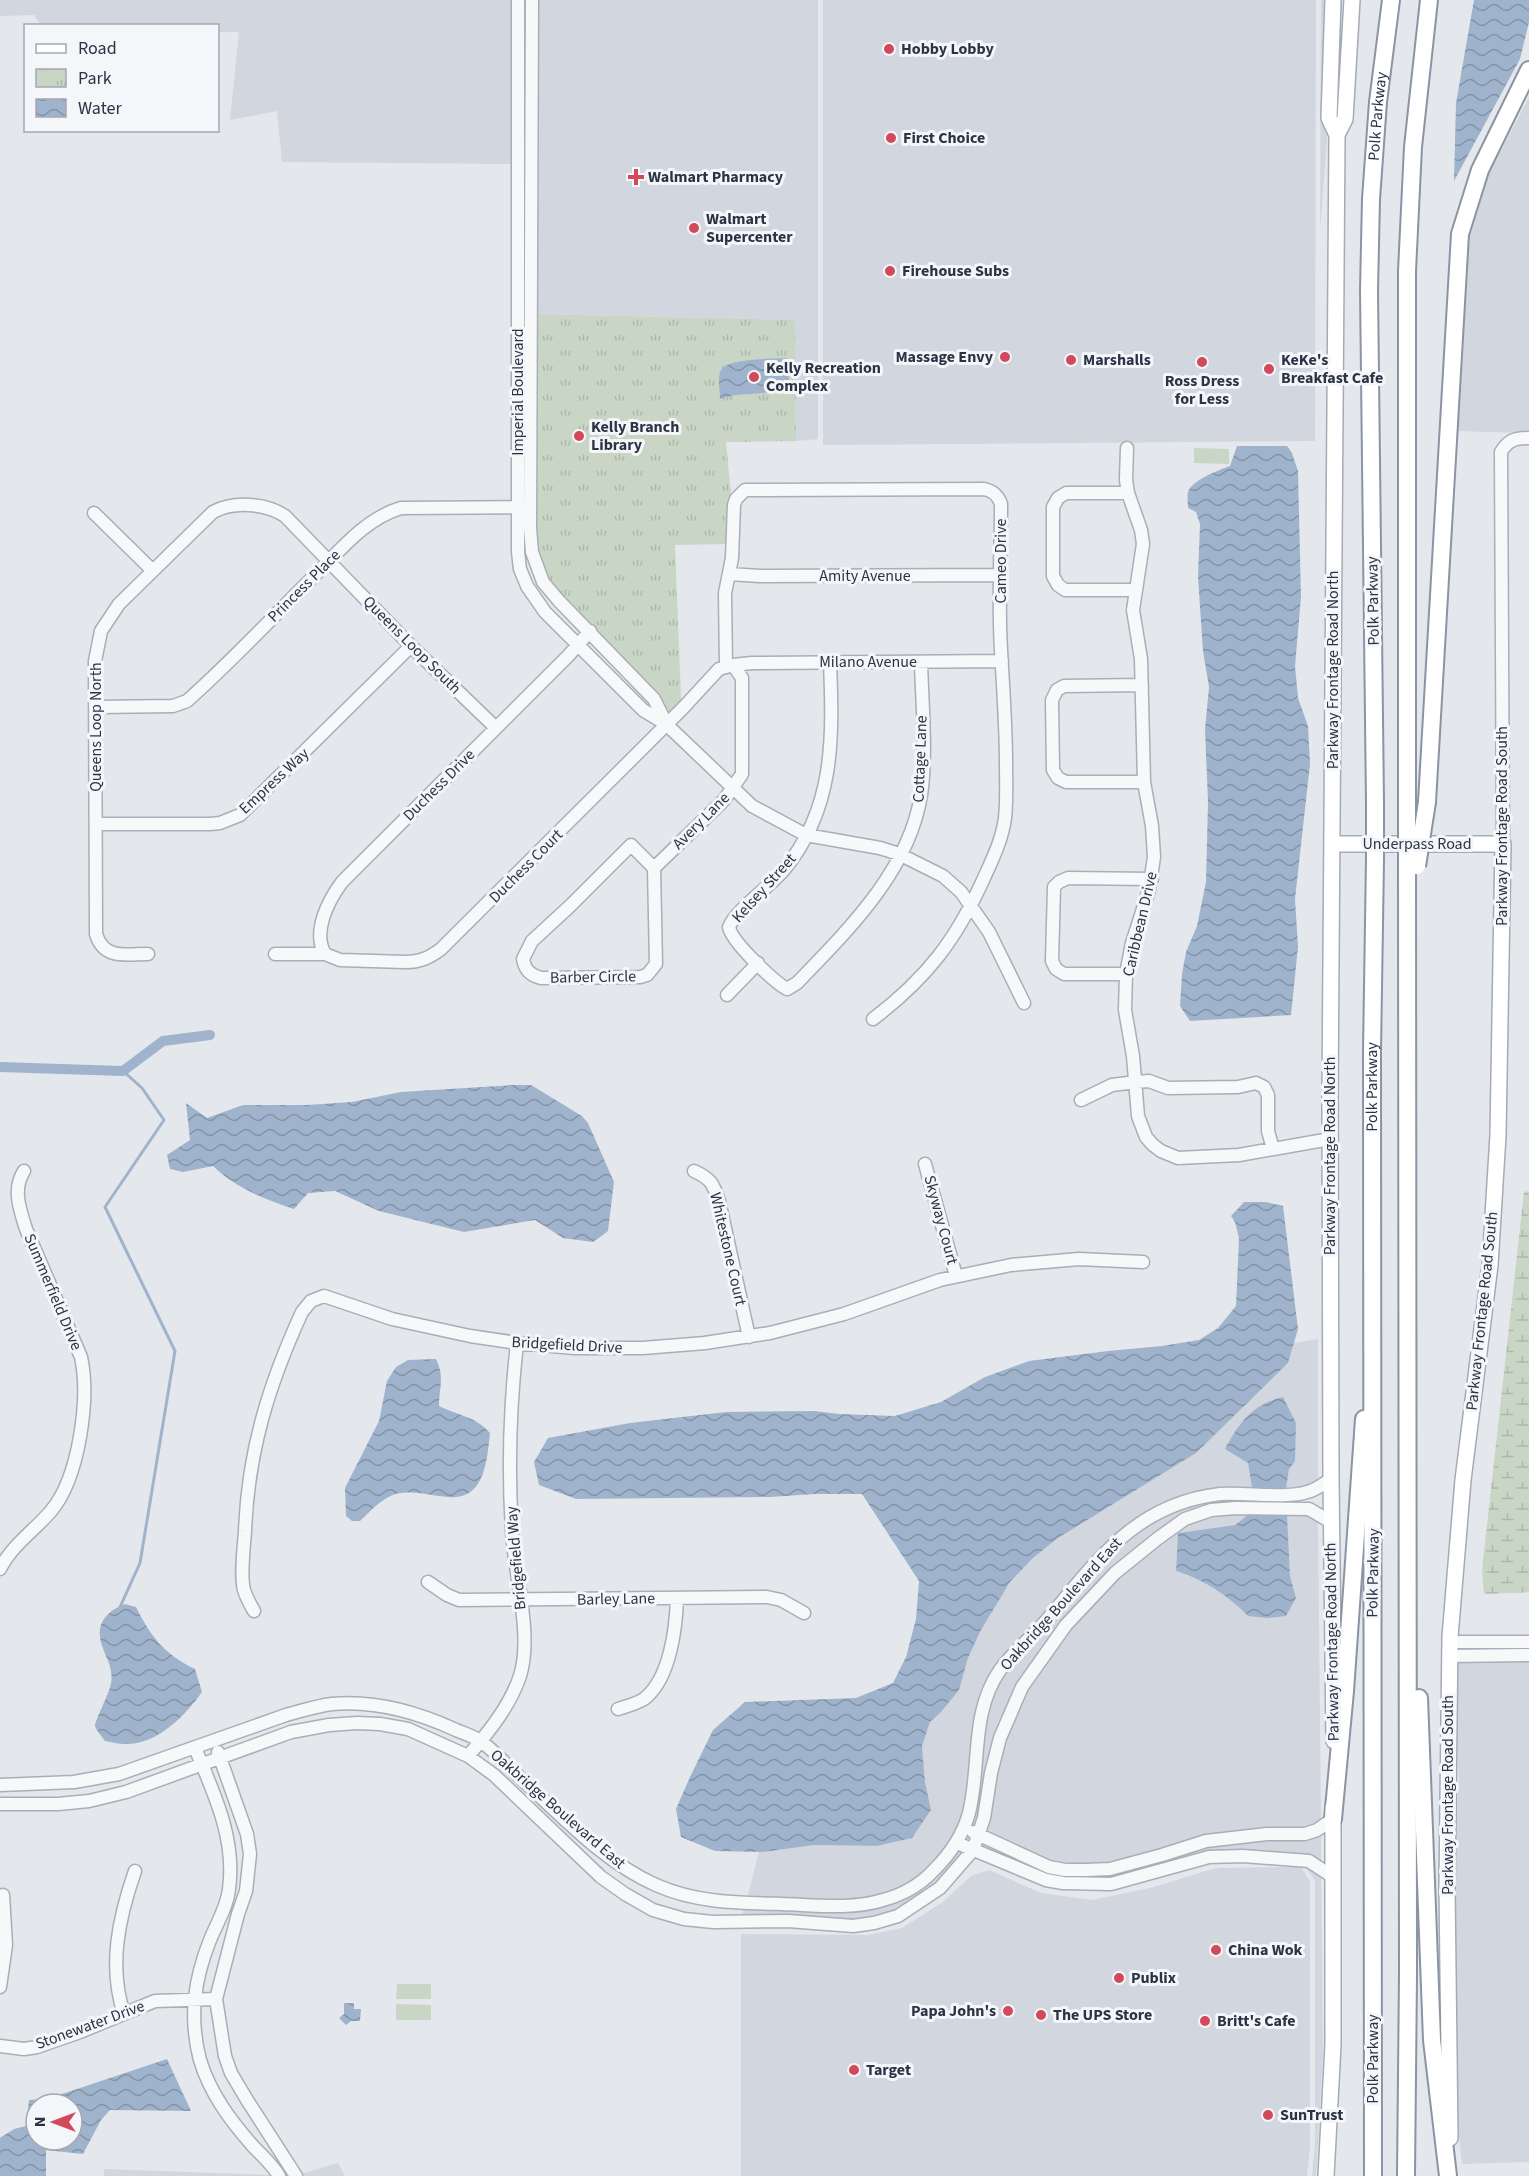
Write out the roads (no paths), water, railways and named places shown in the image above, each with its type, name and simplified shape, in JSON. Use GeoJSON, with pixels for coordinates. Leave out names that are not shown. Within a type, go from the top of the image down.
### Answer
{"type":"FeatureCollection","features":[{"type":"Feature","properties":{"kind":"highway","name":"Polk Parkway"},"geometry":{"type":"LineString","coordinates":[[1374,2176],[1372,1052],[1375,803],[1369,290],[1371,210],[1378,102],[1391,0]]}},
{"type":"Feature","properties":{"kind":"highway","name":"Polk Parkway"},"geometry":{"type":"LineString","coordinates":[[1406,2176],[1408,1486],[1406,941],[1412,864],[1407,801],[1408,237],[1413,147],[1430,0]]}},
{"type":"Feature","properties":{"kind":"highway"},"geometry":{"type":"LineString","coordinates":[[1412,864],[1426,802],[1460,234],[1480,170],[1529,70]]}},
{"type":"Feature","properties":{"kind":"highway"},"geometry":{"type":"LineString","coordinates":[[1333,1819],[1345,1691],[1360,1462],[1374,1323]]}},
{"type":"Feature","properties":{"kind":"highway"},"geometry":{"type":"LineString","coordinates":[[1408,1486],[1415,1579],[1432,2040],[1450,2176]]}},
{"type":"Feature","properties":{"kind":"main road","name":"Parkway Frontage Road North"},"geometry":{"type":"LineString","coordinates":[[1326,2176],[1333,2045],[1334,1735],[1330,1140],[1337,135],[1329,118],[1333,0]]}},
{"type":"Feature","properties":{"kind":"main road","name":"Parkway Frontage Road North"},"geometry":{"type":"LineString","coordinates":[[1337,135],[1345,119],[1352,0]]}},
{"type":"Feature","properties":{"kind":"main road","name":"Underpass Road"},"geometry":{"type":"LineString","coordinates":[[1332,844],[1503,844]]}},
{"type":"Feature","properties":{"kind":"main road","name":"Parkway Frontage Road South"},"geometry":{"type":"LineString","coordinates":[[1450,2176],[1447,1993],[1450,1649],[1463,1480],[1484,1315],[1492,1230],[1498,1135],[1503,844]]}},
{"type":"Feature","properties":{"kind":"street","name":"Imperial Boulevard"},"geometry":{"type":"LineString","coordinates":[[518,0],[519,355],[524,507],[531,544],[538,571],[551,592],[654,699],[666,724]]}},
{"type":"Feature","properties":{"kind":"street","name":"Imperial Boulevard"},"geometry":{"type":"LineString","coordinates":[[532,0],[524,507],[520,569],[527,586],[545,612],[643,710],[666,724],[752,807],[806,835],[880,848],[899,854],[943,876],[972,905],[989,932],[1024,1003]]}},
{"type":"Feature","properties":{"kind":"street","name":"Parkway Frontage Road South"},"geometry":{"type":"LineString","coordinates":[[1503,844],[1501,453],[1512,439],[1529,438]]}},
{"type":"Feature","properties":{"kind":"street","name":"Caribbean Drive"},"geometry":{"type":"LineString","coordinates":[[1126,448],[1128,493],[1141,530],[1143,544],[1142,559],[1134,590],[1133,610],[1141,659],[1141,735],[1144,782],[1154,842],[1152,879],[1132,943],[1126,974],[1125,1010],[1136,1082],[1138,1116],[1146,1137],[1161,1151],[1178,1158],[1239,1155],[1330,1140]]}},
{"type":"Feature","properties":{"kind":"street","name":"Cameo Drive"},"geometry":{"type":"LineString","coordinates":[[730,666],[725,593],[732,558],[734,505],[736,499],[745,490],[984,489],[996,494],[1002,504],[1002,661],[1006,726],[1005,820],[996,853],[962,924],[933,965],[920,979],[873,1019]]}},
{"type":"Feature","properties":{"kind":"street"},"geometry":{"type":"LineString","coordinates":[[1128,493],[1066,493],[1058,498],[1053,507],[1053,576],[1058,585],[1065,590],[1134,590]]}},
{"type":"Feature","properties":{"kind":"street","name":"Queens Loop North"},"geometry":{"type":"LineString","coordinates":[[148,954],[108,952],[100,946],[96,934],[95,661],[101,631],[119,604],[152,570],[213,512],[230,505],[273,508],[285,516],[329,562]]}},
{"type":"Feature","properties":{"kind":"street","name":"Princess Place"},"geometry":{"type":"LineString","coordinates":[[96,707],[173,706],[187,701],[372,521],[401,508],[524,507]]}},
{"type":"Feature","properties":{"kind":"street"},"geometry":{"type":"LineString","coordinates":[[94,513],[152,570]]}},
{"type":"Feature","properties":{"kind":"street","name":"Queens Loop South"},"geometry":{"type":"LineString","coordinates":[[329,562],[496,728]]}},
{"type":"Feature","properties":{"kind":"street","name":"Amity Avenue"},"geometry":{"type":"LineString","coordinates":[[729,574],[760,576],[1001,575]]}},
{"type":"Feature","properties":{"kind":"street","name":"Duchess Drive"},"geometry":{"type":"LineString","coordinates":[[325,954],[319,944],[327,907],[342,882],[590,631]]}},
{"type":"Feature","properties":{"kind":"street","name":"Empress Way"},"geometry":{"type":"LineString","coordinates":[[96,824],[210,824],[220,823],[240,815],[411,646]]}},
{"type":"Feature","properties":{"kind":"street","name":"Milano Avenue"},"geometry":{"type":"LineString","coordinates":[[730,666],[752,663],[1002,661]]}},
{"type":"Feature","properties":{"kind":"street","name":"Kelsey Street"},"geometry":{"type":"LineString","coordinates":[[787,988],[780,985],[758,963],[729,930],[730,924],[781,874],[801,847],[818,812],[828,769],[831,740],[830,662]]}},
{"type":"Feature","properties":{"kind":"street","name":"Cottage Lane"},"geometry":{"type":"LineString","coordinates":[[787,988],[796,982],[871,903],[908,840],[921,792],[921,662]]}},
{"type":"Feature","properties":{"kind":"street","name":"Duchess Court"},"geometry":{"type":"LineString","coordinates":[[275,954],[325,954],[340,960],[405,962],[415,962],[432,956],[490,902],[719,669],[730,666]]}},
{"type":"Feature","properties":{"kind":"street","name":"Avery Lane"},"geometry":{"type":"LineString","coordinates":[[654,868],[724,800],[742,774],[742,678],[730,666]]}},
{"type":"Feature","properties":{"kind":"street"},"geometry":{"type":"LineString","coordinates":[[1142,686],[1064,686],[1057,690],[1053,700],[1053,770],[1058,778],[1066,782],[1144,782]]}},
{"type":"Feature","properties":{"kind":"street","name":"Barber Circle"},"geometry":{"type":"LineString","coordinates":[[631,845],[654,868],[656,964],[647,975],[591,979],[541,978],[526,970],[523,959],[532,941],[631,845]]}},
{"type":"Feature","properties":{"kind":"street"},"geometry":{"type":"LineString","coordinates":[[1126,974],[1064,974],[1056,969],[1053,961],[1054,887],[1068,878],[1152,879]]}},
{"type":"Feature","properties":{"kind":"street"},"geometry":{"type":"LineString","coordinates":[[727,995],[758,963]]}},
{"type":"Feature","properties":{"kind":"street"},"geometry":{"type":"LineString","coordinates":[[1081,1100],[1112,1085],[1136,1082],[1149,1081],[1168,1088],[1238,1087],[1252,1083],[1261,1085],[1268,1095],[1268,1131],[1273,1149]]}},
{"type":"Feature","properties":{"kind":"street","name":"Skyway Court"},"geometry":{"type":"LineString","coordinates":[[925,1164],[956,1276]]}},
{"type":"Feature","properties":{"kind":"street","name":"Summerfield Drive"},"geometry":{"type":"LineString","coordinates":[[0,1569],[20,1541],[54,1507],[68,1484],[73,1469],[86,1388],[81,1357],[75,1340],[20,1211],[17,1194],[19,1180],[24,1171]]}},
{"type":"Feature","properties":{"kind":"street","name":"Whitestone Court"},"geometry":{"type":"LineString","coordinates":[[694,1171],[708,1178],[714,1186],[719,1201],[749,1337]]}},
{"type":"Feature","properties":{"kind":"street","name":"Bridgefield Drive"},"geometry":{"type":"LineString","coordinates":[[254,1611],[244,1587],[246,1503],[251,1461],[266,1399],[276,1372],[308,1304],[316,1298],[328,1297],[419,1326],[517,1343],[596,1349],[643,1348],[749,1337],[844,1314],[956,1276],[1011,1265],[1079,1259],[1143,1262]]}},
{"type":"Feature","properties":{"kind":"street","name":"Bridgefield Way"},"geometry":{"type":"LineString","coordinates":[[468,1756],[505,1706],[520,1675],[524,1641],[512,1533],[510,1484],[517,1343]]}},
{"type":"Feature","properties":{"kind":"street","name":"Oakbridge Boulevard East"},"geometry":{"type":"LineString","coordinates":[[0,1785],[74,1782],[119,1774],[286,1715],[332,1704],[362,1704],[426,1716],[480,1741],[615,1861],[658,1886],[695,1898],[735,1903],[859,1905],[883,1900],[908,1890],[926,1878],[957,1843],[968,1814],[981,1713],[991,1685],[1008,1660],[1044,1623],[1100,1556],[1126,1532],[1146,1519],[1178,1504],[1221,1494],[1304,1494],[1331,1479]]}},
{"type":"Feature","properties":{"kind":"street","name":"Oakbridge Boulevard East"},"geometry":{"type":"LineString","coordinates":[[0,1804],[58,1804],[89,1801],[126,1792],[291,1732],[329,1725],[357,1723],[408,1729],[468,1756],[494,1775],[601,1877],[654,1910],[684,1919],[713,1922],[788,1921],[831,1926],[874,1923],[898,1916],[940,1888],[973,1850],[984,1818],[996,1755],[1010,1713],[1022,1687],[1066,1625],[1115,1573],[1185,1519],[1211,1510],[1309,1509],[1331,1522]]}},
{"type":"Feature","properties":{"kind":"street","name":"Barley Lane"},"geometry":{"type":"LineString","coordinates":[[429,1582],[447,1595],[459,1600],[767,1597],[781,1600],[804,1613]]}},
{"type":"Feature","properties":{"kind":"street"},"geometry":{"type":"LineString","coordinates":[[618,1709],[645,1698],[660,1677],[674,1637],[677,1598]]}},
{"type":"Feature","properties":{"kind":"street"},"geometry":{"type":"LineString","coordinates":[[1450,1649],[1529,1642]]}},
{"type":"Feature","properties":{"kind":"street"},"geometry":{"type":"LineString","coordinates":[[1450,1649],[1529,1656]]}},
{"type":"Feature","properties":{"kind":"street"},"geometry":{"type":"LineString","coordinates":[[214,1742],[248,1834],[250,1854],[246,1891],[216,1999],[225,2056],[231,2073],[296,2176]]}},
{"type":"Feature","properties":{"kind":"street"},"geometry":{"type":"LineString","coordinates":[[195,1748],[224,1823],[230,1874],[229,1890],[223,1913],[198,1972],[195,2000],[196,2041],[201,2062],[215,2096],[226,2114],[279,2176]]}},
{"type":"Feature","properties":{"kind":"street"},"geometry":{"type":"LineString","coordinates":[[963,1828],[1049,1867],[1086,1870],[1110,1869],[1206,1841],[1267,1834],[1305,1834],[1317,1830],[1333,1819]]}},
{"type":"Feature","properties":{"kind":"street"},"geometry":{"type":"LineString","coordinates":[[957,1843],[1046,1880],[1063,1883],[1111,1884],[1209,1857],[1243,1856],[1309,1861],[1333,1877]]}},
{"type":"Feature","properties":{"kind":"street"},"geometry":{"type":"LineString","coordinates":[[124,2014],[116,1986],[118,1942],[125,1899],[135,1871]]}},
{"type":"Feature","properties":{"kind":"street"},"geometry":{"type":"LineString","coordinates":[[0,1987],[6,1945],[3,1895]]}},
{"type":"Feature","properties":{"kind":"street","name":"Stonewater Drive"},"geometry":{"type":"LineString","coordinates":[[0,2046],[37,2047],[155,2001],[216,1999]]}},
{"type":"Feature","properties":{"kind":"water"},"geometry":{"type":"Polygon","coordinates":[[[1474,0],[1529,0],[1529,22],[1520,59],[1454,181],[1456,103],[1474,0]]]}},
{"type":"Feature","properties":{"kind":"water","name":"Kelly Recreation Complex"},"geometry":{"type":"Polygon","coordinates":[[[787,358],[790,391],[735,395],[720,399],[719,377],[725,366],[741,361],[787,358]]]}},
{"type":"Feature","properties":{"kind":"water"},"geometry":{"type":"Polygon","coordinates":[[[1237,446],[1287,446],[1298,471],[1301,597],[1295,666],[1298,698],[1308,726],[1310,764],[1295,899],[1298,947],[1291,1015],[1190,1021],[1180,1006],[1186,952],[1197,926],[1206,882],[1208,802],[1205,729],[1209,687],[1203,651],[1198,577],[1200,524],[1196,512],[1188,508],[1188,494],[1195,483],[1230,466],[1237,446]]]}},
{"type":"Feature","properties":{"kind":"water"},"geometry":{"type":"Polygon","coordinates":[[[531,1085],[582,1116],[588,1123],[614,1182],[608,1231],[593,1242],[563,1238],[535,1220],[464,1232],[379,1211],[335,1191],[308,1193],[294,1209],[251,1192],[221,1174],[213,1166],[183,1172],[170,1169],[167,1155],[190,1140],[186,1103],[207,1118],[243,1105],[352,1102],[401,1092],[531,1085]]]}},
{"type":"Feature","properties":{"kind":"water"},"geometry":{"type":"Polygon","coordinates":[[[1244,1202],[1266,1202],[1283,1206],[1298,1329],[1288,1363],[1196,1453],[1058,1538],[1033,1558],[1010,1582],[981,1630],[968,1658],[959,1690],[930,1722],[922,1746],[925,1782],[931,1810],[912,1838],[877,1846],[814,1845],[763,1852],[715,1851],[681,1837],[676,1809],[690,1777],[713,1730],[745,1702],[856,1698],[893,1683],[906,1657],[916,1619],[919,1581],[862,1494],[576,1499],[539,1485],[534,1462],[548,1438],[630,1423],[726,1412],[814,1411],[895,1416],[941,1402],[985,1377],[1029,1361],[1199,1340],[1218,1328],[1236,1306],[1239,1238],[1231,1216],[1244,1202]]]}},
{"type":"Feature","properties":{"kind":"water"},"geometry":{"type":"Polygon","coordinates":[[[436,1359],[441,1377],[439,1406],[473,1420],[490,1433],[482,1477],[477,1486],[460,1497],[396,1494],[379,1503],[360,1521],[352,1521],[346,1516],[345,1488],[379,1421],[387,1381],[396,1367],[408,1360],[436,1359]]]}},
{"type":"Feature","properties":{"kind":"water"},"geometry":{"type":"Polygon","coordinates":[[[1283,1397],[1296,1423],[1295,1461],[1289,1469],[1286,1489],[1252,1488],[1248,1463],[1225,1449],[1248,1416],[1263,1404],[1283,1397]]]}},
{"type":"Feature","properties":{"kind":"water"},"geometry":{"type":"Polygon","coordinates":[[[1250,1513],[1287,1513],[1290,1576],[1296,1598],[1286,1616],[1267,1618],[1248,1616],[1215,1589],[1176,1571],[1178,1533],[1235,1525],[1250,1513]]]}},
{"type":"Feature","properties":{"kind":"water"},"geometry":{"type":"Polygon","coordinates":[[[125,1604],[136,1607],[153,1636],[167,1651],[195,1669],[202,1692],[179,1719],[159,1734],[148,1740],[125,1744],[105,1741],[95,1726],[112,1676],[101,1643],[101,1624],[109,1613],[125,1604]]]}},
{"type":"Feature","properties":{"kind":"water"},"geometry":{"type":"Polygon","coordinates":[[[344,2003],[354,2003],[354,2009],[361,2009],[360,2021],[351,2021],[346,2025],[339,2018],[344,2014],[344,2003]]]}},
{"type":"Feature","properties":{"kind":"water"},"geometry":{"type":"Polygon","coordinates":[[[167,2059],[191,2111],[110,2110],[101,2120],[83,2154],[64,2152],[84,2152],[84,2092],[68,2092],[167,2059]]]}},
{"type":"Feature","properties":{"kind":"water"},"geometry":{"type":"Polygon","coordinates":[[[24,2126],[24,2152],[46,2152],[46,2176],[0,2176],[0,2138],[14,2129],[24,2126]]]}},
{"type":"Feature","properties":{"kind":"waterway"},"geometry":{"type":"LineString","coordinates":[[0,1067],[123,1071],[163,1041],[210,1035]]}},
{"type":"Feature","properties":{"kind":"waterway"},"geometry":{"type":"LineString","coordinates":[[120,1607],[140,1563],[175,1351],[105,1207],[164,1120],[142,1088],[123,1071]]}},
{"type":"Feature","properties":{"kind":"place","name":"Hobby Lobby"},"geometry":{"type":"Point","coordinates":[889,49]}},
{"type":"Feature","properties":{"kind":"place","name":"First Choice"},"geometry":{"type":"Point","coordinates":[891,138]}},
{"type":"Feature","properties":{"kind":"place","name":"Walmart Pharmacy"},"geometry":{"type":"Point","coordinates":[636,177]}},
{"type":"Feature","properties":{"kind":"place","name":"Walmart Supercenter"},"geometry":{"type":"Point","coordinates":[694,228]}},
{"type":"Feature","properties":{"kind":"place","name":"Firehouse Subs"},"geometry":{"type":"Point","coordinates":[890,271]}},
{"type":"Feature","properties":{"kind":"place","name":"Massage Envy"},"geometry":{"type":"Point","coordinates":[1005,357]}},
{"type":"Feature","properties":{"kind":"place","name":"Marshalls"},"geometry":{"type":"Point","coordinates":[1071,360]}},
{"type":"Feature","properties":{"kind":"place","name":"Ross Dress for Less"},"geometry":{"type":"Point","coordinates":[1202,362]}},
{"type":"Feature","properties":{"kind":"place","name":"KeKe's Breakfast Cafe"},"geometry":{"type":"Point","coordinates":[1269,369]}},
{"type":"Feature","properties":{"kind":"place","name":"Kelly Recreation Complex"},"geometry":{"type":"Point","coordinates":[754,377]}},
{"type":"Feature","properties":{"kind":"place","name":"Kelly Branch Library"},"geometry":{"type":"Point","coordinates":[579,436]}},
{"type":"Feature","properties":{"kind":"place","name":"China Wok"},"geometry":{"type":"Point","coordinates":[1216,1950]}},
{"type":"Feature","properties":{"kind":"place","name":"Publix"},"geometry":{"type":"Point","coordinates":[1119,1978]}},
{"type":"Feature","properties":{"kind":"place","name":"Papa John's"},"geometry":{"type":"Point","coordinates":[1008,2011]}},
{"type":"Feature","properties":{"kind":"place","name":"The UPS Store"},"geometry":{"type":"Point","coordinates":[1041,2015]}},
{"type":"Feature","properties":{"kind":"place","name":"Britt's Cafe"},"geometry":{"type":"Point","coordinates":[1205,2021]}},
{"type":"Feature","properties":{"kind":"place","name":"Target"},"geometry":{"type":"Point","coordinates":[854,2070]}},
{"type":"Feature","properties":{"kind":"place","name":"SunTrust"},"geometry":{"type":"Point","coordinates":[1268,2115]}}]}
